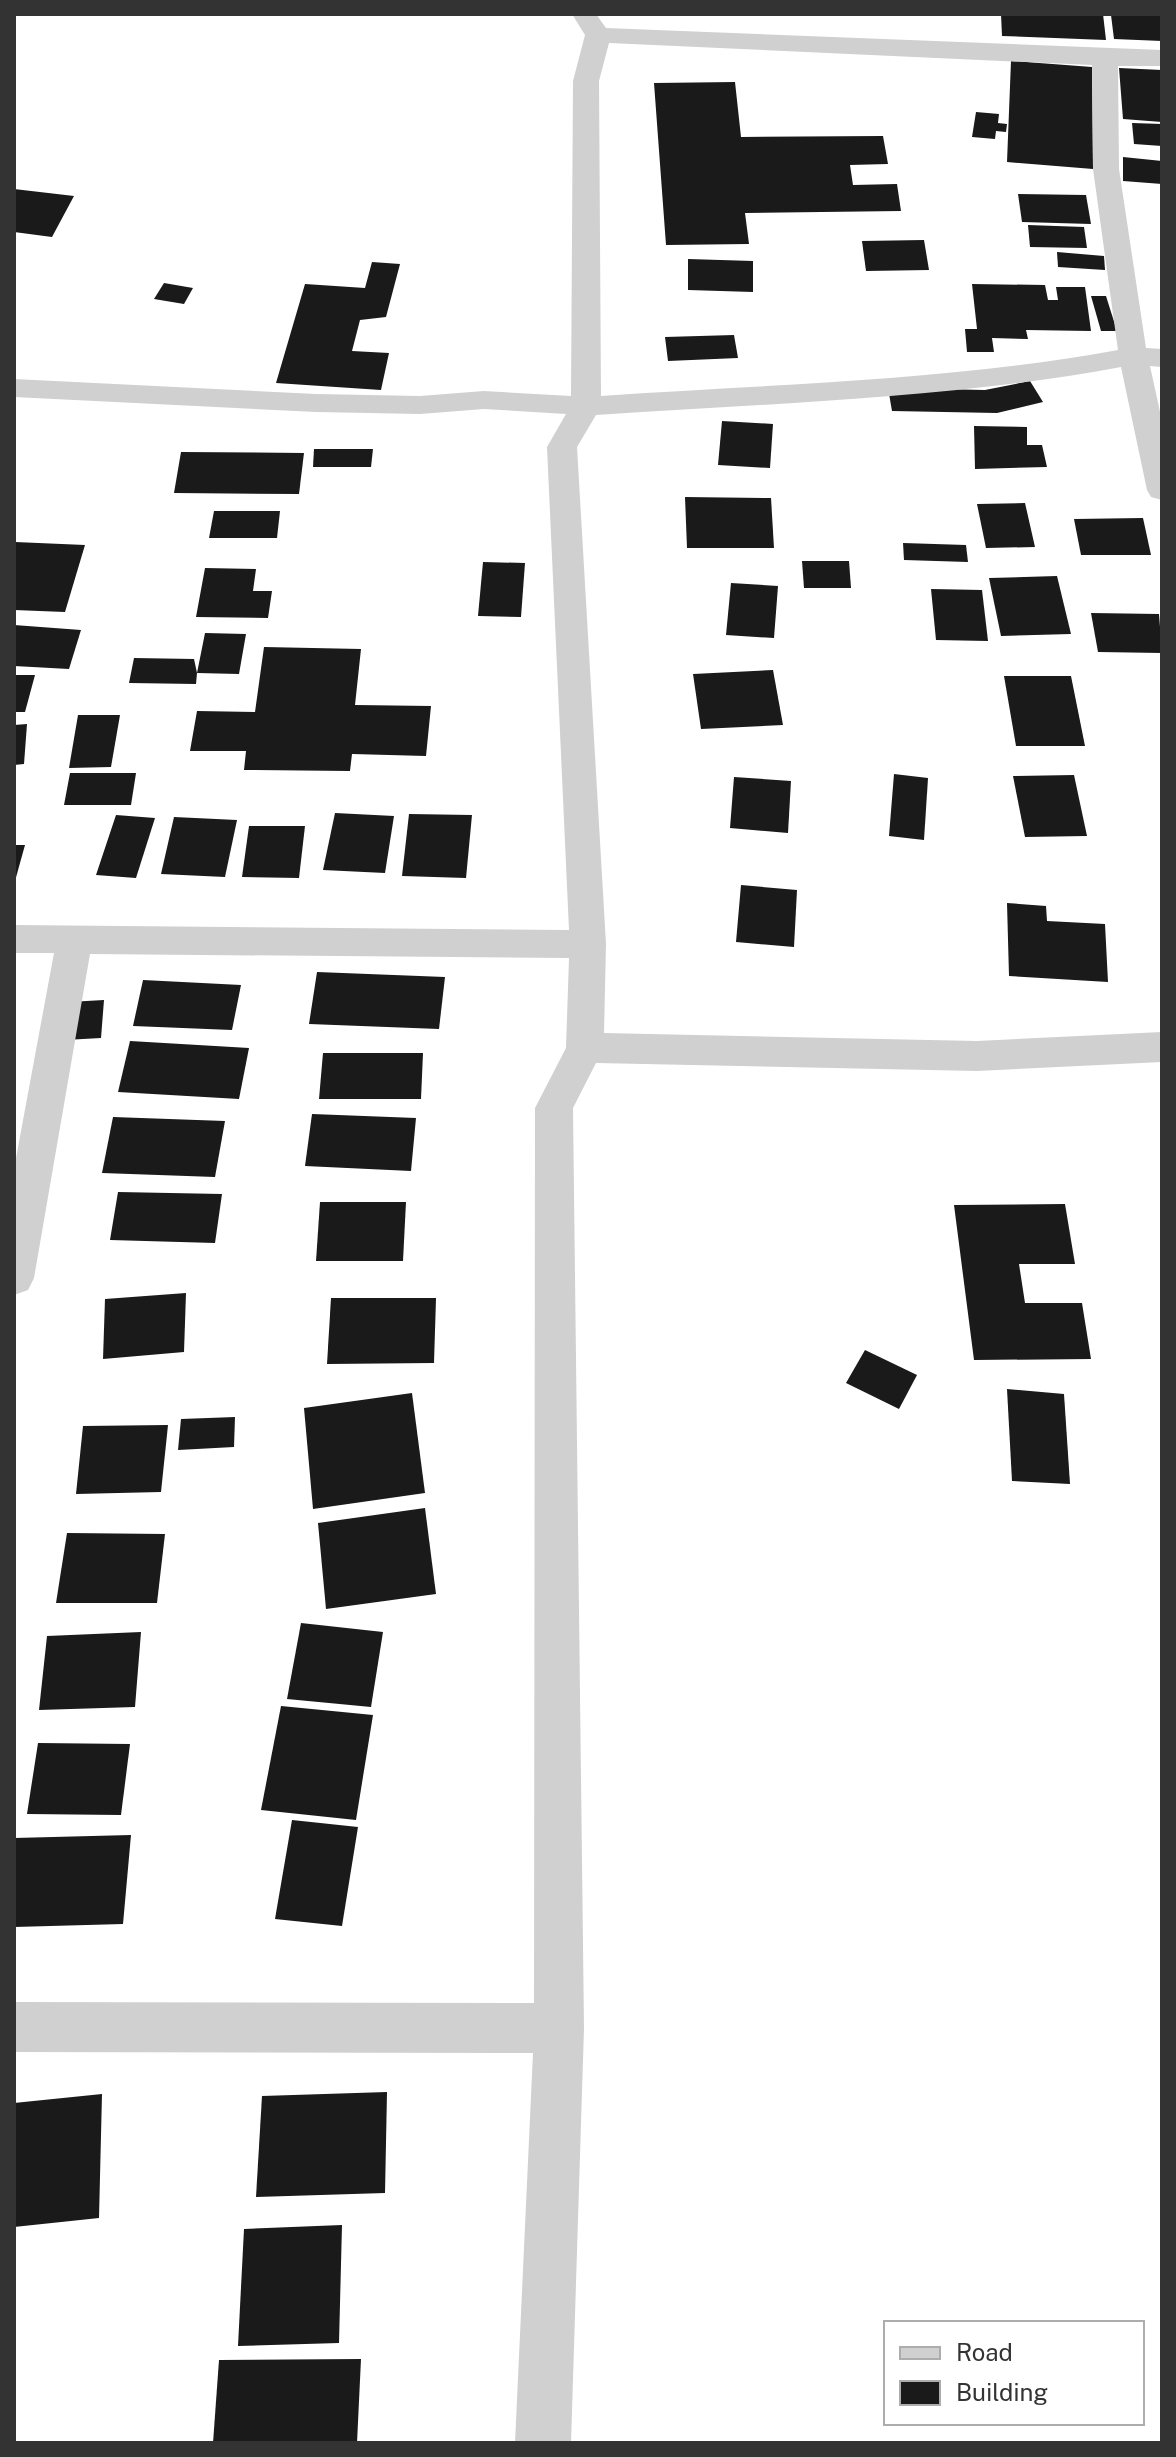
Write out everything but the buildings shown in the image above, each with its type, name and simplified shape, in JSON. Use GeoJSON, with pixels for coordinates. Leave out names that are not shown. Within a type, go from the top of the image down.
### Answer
{"type":"FeatureCollection","features":[{"type":"Feature","properties":{"kind":"street"},"geometry":{"type":"LineString","coordinates":[[543,2443],[559,2028],[554,1108],[585,1048],[588,944],[562,447],[586,406],[586,81],[591,24],[1105,58],[1162,58]]}},
{"type":"Feature","properties":{"kind":"street"},"geometry":{"type":"LineString","coordinates":[[1105,58],[1106,169],[1148,357],[1162,490]]}},
{"type":"Feature","properties":{"kind":"street"},"geometry":{"type":"LineString","coordinates":[[14,388],[316,403],[420,405],[484,400],[586,406],[913,384],[1148,357]]}},
{"type":"Feature","properties":{"kind":"street"},"geometry":{"type":"LineString","coordinates":[[14,1278],[75,938]]}},
{"type":"Feature","properties":{"kind":"street"},"geometry":{"type":"LineString","coordinates":[[14,939],[588,944]]}},
{"type":"Feature","properties":{"kind":"street"},"geometry":{"type":"LineString","coordinates":[[585,1048],[977,1056],[1162,1047]]}},
{"type":"Feature","properties":{"kind":"street"},"geometry":{"type":"LineString","coordinates":[[14,2027],[559,2028]]}}]}
